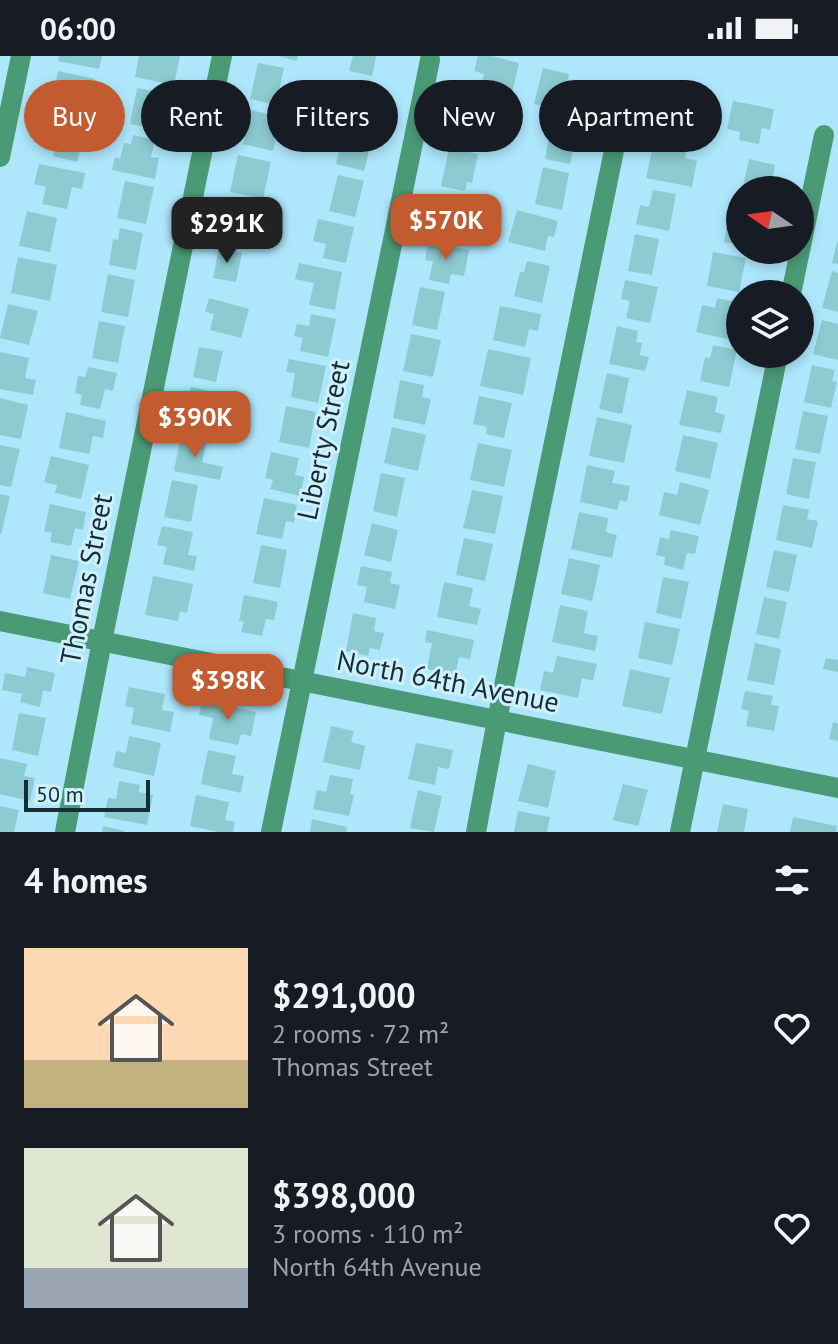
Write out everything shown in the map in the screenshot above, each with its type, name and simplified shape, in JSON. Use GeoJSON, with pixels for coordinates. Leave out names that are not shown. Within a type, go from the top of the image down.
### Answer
{"type":"FeatureCollection","features":[{"type":"Feature","properties":{"kind":"street"},"geometry":{"type":"LineString","coordinates":[[0,157],[21,56]]}},
{"type":"Feature","properties":{"kind":"street","name":"Thomas Street"},"geometry":{"type":"LineString","coordinates":[[65,832],[222,56]]}},
{"type":"Feature","properties":{"kind":"street","name":"Liberty Street"},"geometry":{"type":"LineString","coordinates":[[271,832],[430,60]]}},
{"type":"Feature","properties":{"kind":"street"},"geometry":{"type":"LineString","coordinates":[[794,280],[824,135]]}},
{"type":"Feature","properties":{"kind":"street"},"geometry":{"type":"LineString","coordinates":[[476,832],[614,152]]}},
{"type":"Feature","properties":{"kind":"street"},"geometry":{"type":"LineString","coordinates":[[680,832],[775,368]]}},
{"type":"Feature","properties":{"kind":"street","name":"North 64th Avenue"},"geometry":{"type":"LineString","coordinates":[[0,621],[838,788]]}},
{"type":"Feature","properties":{"kind":"building"},"geometry":{"type":"Polygon","coordinates":[[[59,56],[102,56],[99,69],[58,61],[59,56]]]}},
{"type":"Feature","properties":{"kind":"building"},"geometry":{"type":"Polygon","coordinates":[[[139,56],[180,56],[175,80],[135,77],[139,56]]]}},
{"type":"Feature","properties":{"kind":"building"},"geometry":{"type":"Polygon","coordinates":[[[278,56],[298,56],[297,61],[278,56]]]}},
{"type":"Feature","properties":{"kind":"building"},"geometry":{"type":"Polygon","coordinates":[[[353,56],[376,56],[372,76],[349,71],[353,56]]]}},
{"type":"Feature","properties":{"kind":"building"},"geometry":{"type":"Polygon","coordinates":[[[478,56],[519,63],[515,80],[482,80],[484,74],[474,71],[478,56]]]}},
{"type":"Feature","properties":{"kind":"building"},"geometry":{"type":"Polygon","coordinates":[[[258,63],[284,68],[281,80],[267,80],[267,103],[251,99],[258,63]]]}},
{"type":"Feature","properties":{"kind":"building"},"geometry":{"type":"Polygon","coordinates":[[[543,68],[569,74],[568,80],[540,80],[543,68]]]}},
{"type":"Feature","properties":{"kind":"building"},"geometry":{"type":"Polygon","coordinates":[[[58,71],[95,79],[95,80],[56,80],[58,71]]]}},
{"type":"Feature","properties":{"kind":"building"},"geometry":{"type":"Polygon","coordinates":[[[539,84],[539,105],[534,104],[539,84]]]}},
{"type":"Feature","properties":{"kind":"building"},"geometry":{"type":"Polygon","coordinates":[[[137,88],[141,89],[141,126],[130,124],[137,88]]]}},
{"type":"Feature","properties":{"kind":"building"},"geometry":{"type":"Polygon","coordinates":[[[733,101],[774,109],[770,130],[762,128],[759,144],[739,140],[740,132],[727,129],[733,101]]]}},
{"type":"Feature","properties":{"kind":"building"},"geometry":{"type":"Polygon","coordinates":[[[251,110],[267,114],[267,150],[251,146],[251,110]]]}},
{"type":"Feature","properties":{"kind":"building"},"geometry":{"type":"Polygon","coordinates":[[[133,135],[141,137],[141,152],[152,152],[151,157],[159,158],[155,179],[112,170],[115,157],[120,159],[122,152],[125,152],[125,143],[131,144],[133,135]]]}},
{"type":"Feature","properties":{"kind":"building"},"geometry":{"type":"Polygon","coordinates":[[[54,152],[80,152],[77,162],[53,156],[54,152]]]}},
{"type":"Feature","properties":{"kind":"building"},"geometry":{"type":"Polygon","coordinates":[[[339,152],[369,152],[364,171],[336,164],[339,152]]]}},
{"type":"Feature","properties":{"kind":"building"},"geometry":{"type":"Polygon","coordinates":[[[448,152],[478,154],[472,183],[467,182],[465,191],[441,186],[448,152]]]}},
{"type":"Feature","properties":{"kind":"building"},"geometry":{"type":"Polygon","coordinates":[[[546,152],[573,152],[570,164],[545,159],[546,152]]]}},
{"type":"Feature","properties":{"kind":"building"},"geometry":{"type":"Polygon","coordinates":[[[652,152],[686,152],[685,158],[697,161],[692,187],[646,178],[652,152]]]}},
{"type":"Feature","properties":{"kind":"building"},"geometry":{"type":"Polygon","coordinates":[[[238,155],[271,162],[263,199],[230,192],[238,155]]]}},
{"type":"Feature","properties":{"kind":"building"},"geometry":{"type":"Polygon","coordinates":[[[749,159],[775,165],[773,176],[745,176],[749,159]]]}},
{"type":"Feature","properties":{"kind":"building"},"geometry":{"type":"Polygon","coordinates":[[[39,164],[85,173],[82,189],[72,187],[67,209],[42,204],[46,187],[34,184],[39,164]]]}},
{"type":"Feature","properties":{"kind":"building"},"geometry":{"type":"Polygon","coordinates":[[[543,167],[569,173],[562,210],[535,204],[543,167]]]}},
{"type":"Feature","properties":{"kind":"building"},"geometry":{"type":"Polygon","coordinates":[[[338,175],[364,181],[355,217],[329,211],[338,175]]]}},
{"type":"Feature","properties":{"kind":"building"},"geometry":{"type":"Polygon","coordinates":[[[125,181],[154,187],[146,224],[117,218],[125,181]]]}},
{"type":"Feature","properties":{"kind":"building"},"geometry":{"type":"Polygon","coordinates":[[[653,190],[676,194],[669,231],[636,224],[640,205],[649,207],[653,190]]]}},
{"type":"Feature","properties":{"kind":"building"},"geometry":{"type":"Polygon","coordinates":[[[439,194],[471,201],[463,239],[431,232],[439,194]]]}},
{"type":"Feature","properties":{"kind":"building"},"geometry":{"type":"Polygon","coordinates":[[[237,204],[264,210],[256,245],[221,238],[225,220],[233,222],[237,204]]]}},
{"type":"Feature","properties":{"kind":"building"},"geometry":{"type":"Polygon","coordinates":[[[517,210],[558,221],[554,237],[548,236],[545,251],[508,242],[517,210]]]}},
{"type":"Feature","properties":{"kind":"building"},"geometry":{"type":"Polygon","coordinates":[[[27,211],[57,218],[50,252],[19,246],[27,211]]]}},
{"type":"Feature","properties":{"kind":"building"},"geometry":{"type":"Polygon","coordinates":[[[318,219],[354,227],[346,263],[323,258],[326,244],[313,241],[318,219]]]}},
{"type":"Feature","properties":{"kind":"building"},"geometry":{"type":"Polygon","coordinates":[[[120,228],[143,233],[136,270],[109,265],[113,239],[118,240],[120,228]]]}},
{"type":"Feature","properties":{"kind":"building"},"geometry":{"type":"Polygon","coordinates":[[[635,234],[659,239],[652,275],[628,271],[635,234]]]}},
{"type":"Feature","properties":{"kind":"building"},"geometry":{"type":"Polygon","coordinates":[[[428,242],[469,250],[464,276],[451,274],[449,284],[429,280],[433,261],[425,260],[428,242]]]}},
{"type":"Feature","properties":{"kind":"building"},"geometry":{"type":"Polygon","coordinates":[[[838,242],[838,264],[832,263],[838,242]]]}},
{"type":"Feature","properties":{"kind":"building"},"geometry":{"type":"Polygon","coordinates":[[[219,248],[242,253],[236,282],[213,278],[219,248]]]}},
{"type":"Feature","properties":{"kind":"building"},"geometry":{"type":"Polygon","coordinates":[[[713,252],[726,254],[726,264],[745,264],[741,280],[726,280],[726,290],[707,286],[713,252]]]}},
{"type":"Feature","properties":{"kind":"building"},"geometry":{"type":"Polygon","coordinates":[[[18,257],[57,265],[50,301],[11,293],[18,257]]]}},
{"type":"Feature","properties":{"kind":"building"},"geometry":{"type":"Polygon","coordinates":[[[527,261],[550,266],[542,303],[514,296],[520,272],[524,272],[527,261]]]}},
{"type":"Feature","properties":{"kind":"building"},"geometry":{"type":"Polygon","coordinates":[[[299,263],[342,272],[335,310],[309,305],[314,283],[295,279],[299,263]]]}},
{"type":"Feature","properties":{"kind":"building"},"geometry":{"type":"Polygon","coordinates":[[[832,271],[838,273],[838,312],[822,308],[832,271]]]}},
{"type":"Feature","properties":{"kind":"building"},"geometry":{"type":"Polygon","coordinates":[[[108,274],[135,280],[128,317],[101,312],[108,274]]]}},
{"type":"Feature","properties":{"kind":"building"},"geometry":{"type":"Polygon","coordinates":[[[625,280],[658,287],[650,323],[626,318],[630,301],[621,299],[625,280]]]}},
{"type":"Feature","properties":{"kind":"building"},"geometry":{"type":"Polygon","coordinates":[[[420,287],[445,292],[437,330],[412,325],[420,287]]]}},
{"type":"Feature","properties":{"kind":"building"},"geometry":{"type":"Polygon","coordinates":[[[209,298],[249,309],[241,338],[210,330],[214,314],[205,312],[209,298]]]}},
{"type":"Feature","properties":{"kind":"building"},"geometry":{"type":"Polygon","coordinates":[[[717,298],[726,300],[726,339],[696,332],[702,305],[715,308],[717,298]]]}},
{"type":"Feature","properties":{"kind":"building"},"geometry":{"type":"Polygon","coordinates":[[[8,304],[38,311],[29,345],[0,338],[8,304]]]}},
{"type":"Feature","properties":{"kind":"building"},"geometry":{"type":"Polygon","coordinates":[[[500,306],[541,314],[538,331],[529,329],[525,347],[493,340],[500,306]]]}},
{"type":"Feature","properties":{"kind":"building"},"geometry":{"type":"Polygon","coordinates":[[[311,314],[336,319],[328,357],[300,351],[303,338],[294,336],[297,324],[309,326],[311,314]]]}},
{"type":"Feature","properties":{"kind":"building"},"geometry":{"type":"Polygon","coordinates":[[[822,320],[838,324],[838,360],[814,354],[822,320]]]}},
{"type":"Feature","properties":{"kind":"building"},"geometry":{"type":"Polygon","coordinates":[[[99,321],[125,326],[118,363],[92,358],[99,321]]]}},
{"type":"Feature","properties":{"kind":"building"},"geometry":{"type":"Polygon","coordinates":[[[617,326],[638,331],[636,342],[642,343],[640,355],[649,357],[645,371],[609,364],[617,326]]]}},
{"type":"Feature","properties":{"kind":"building"},"geometry":{"type":"Polygon","coordinates":[[[411,334],[441,340],[433,377],[403,371],[411,334]]]}},
{"type":"Feature","properties":{"kind":"building"},"geometry":{"type":"Polygon","coordinates":[[[713,345],[726,348],[726,368],[733,368],[729,387],[700,381],[705,357],[710,358],[713,345]]]}},
{"type":"Feature","properties":{"kind":"building"},"geometry":{"type":"Polygon","coordinates":[[[199,347],[223,351],[216,382],[193,377],[199,347]]]}},
{"type":"Feature","properties":{"kind":"building"},"geometry":{"type":"Polygon","coordinates":[[[488,349],[531,358],[523,395],[480,386],[488,349]]]}},
{"type":"Feature","properties":{"kind":"building"},"geometry":{"type":"Polygon","coordinates":[[[0,352],[29,358],[25,378],[36,380],[33,395],[0,389],[0,352]]]}},
{"type":"Feature","properties":{"kind":"building"},"geometry":{"type":"Polygon","coordinates":[[[289,359],[326,366],[318,403],[291,397],[295,373],[286,372],[289,359]]]}},
{"type":"Feature","properties":{"kind":"building"},"geometry":{"type":"Polygon","coordinates":[[[814,365],[835,370],[832,381],[837,382],[831,408],[804,402],[811,368],[814,365]]]}},
{"type":"Feature","properties":{"kind":"building"},"geometry":{"type":"Polygon","coordinates":[[[88,367],[117,373],[113,391],[105,389],[100,409],[80,405],[82,395],[75,393],[78,376],[85,377],[88,367]]]}},
{"type":"Feature","properties":{"kind":"building"},"geometry":{"type":"Polygon","coordinates":[[[607,373],[629,378],[622,414],[599,409],[607,373]]]}},
{"type":"Feature","properties":{"kind":"building"},"geometry":{"type":"Polygon","coordinates":[[[400,380],[424,385],[422,397],[431,399],[425,425],[393,418],[400,380]]]}},
{"type":"Feature","properties":{"kind":"building"},"geometry":{"type":"Polygon","coordinates":[[[191,387],[214,392],[212,402],[217,403],[211,432],[183,425],[191,387]]]}},
{"type":"Feature","properties":{"kind":"building"},"geometry":{"type":"Polygon","coordinates":[[[687,390],[718,397],[715,412],[725,415],[721,433],[679,425],[687,390]]]}},
{"type":"Feature","properties":{"kind":"building"},"geometry":{"type":"Polygon","coordinates":[[[479,396],[512,403],[504,438],[486,434],[487,427],[473,424],[479,396]]]}},
{"type":"Feature","properties":{"kind":"building"},"geometry":{"type":"Polygon","coordinates":[[[0,398],[28,405],[21,439],[0,435],[0,398]]]}},
{"type":"Feature","properties":{"kind":"building"},"geometry":{"type":"Polygon","coordinates":[[[286,406],[316,412],[309,448],[279,442],[286,406]]]}},
{"type":"Feature","properties":{"kind":"building"},"geometry":{"type":"Polygon","coordinates":[[[803,411],[828,416],[820,454],[795,449],[803,411]]]}},
{"type":"Feature","properties":{"kind":"building"},"geometry":{"type":"Polygon","coordinates":[[[66,412],[106,421],[103,438],[93,436],[89,454],[59,448],[66,412]]]}},
{"type":"Feature","properties":{"kind":"building"},"geometry":{"type":"Polygon","coordinates":[[[597,417],[632,425],[624,463],[589,456],[597,417]]]}},
{"type":"Feature","properties":{"kind":"building"},"geometry":{"type":"Polygon","coordinates":[[[392,427],[426,435],[418,471],[384,463],[392,427]]]}},
{"type":"Feature","properties":{"kind":"building"},"geometry":{"type":"Polygon","coordinates":[[[181,434],[207,439],[202,462],[223,467],[220,480],[174,471],[181,434]]]}},
{"type":"Feature","properties":{"kind":"building"},"geometry":{"type":"Polygon","coordinates":[[[683,435],[718,443],[710,479],[675,471],[683,435]]]}},
{"type":"Feature","properties":{"kind":"building"},"geometry":{"type":"Polygon","coordinates":[[[478,443],[512,450],[504,487],[470,480],[478,443]]]}},
{"type":"Feature","properties":{"kind":"building"},"geometry":{"type":"Polygon","coordinates":[[[0,445],[20,449],[11,487],[0,485],[0,445]]]}},
{"type":"Feature","properties":{"kind":"building"},"geometry":{"type":"Polygon","coordinates":[[[271,452],[299,458],[295,475],[304,477],[300,496],[270,489],[273,480],[265,478],[271,452]]]}},
{"type":"Feature","properties":{"kind":"building"},"geometry":{"type":"Polygon","coordinates":[[[51,456],[89,465],[81,499],[55,493],[57,485],[44,482],[51,456]]]}},
{"type":"Feature","properties":{"kind":"building"},"geometry":{"type":"Polygon","coordinates":[[[793,458],[816,462],[809,499],[786,494],[793,458]]]}},
{"type":"Feature","properties":{"kind":"building"},"geometry":{"type":"Polygon","coordinates":[[[587,465],[615,471],[612,483],[630,486],[627,502],[620,500],[617,510],[580,502],[587,465]]]}},
{"type":"Feature","properties":{"kind":"building"},"geometry":{"type":"Polygon","coordinates":[[[381,473],[405,478],[397,517],[373,511],[381,473]]]}},
{"type":"Feature","properties":{"kind":"building"},"geometry":{"type":"Polygon","coordinates":[[[172,480],[198,485],[191,522],[164,517],[172,480]]]}},
{"type":"Feature","properties":{"kind":"building"},"geometry":{"type":"Polygon","coordinates":[[[680,482],[709,490],[700,525],[659,515],[664,492],[677,495],[680,482]]]}},
{"type":"Feature","properties":{"kind":"building"},"geometry":{"type":"Polygon","coordinates":[[[472,490],[503,496],[495,534],[463,528],[472,490]]]}},
{"type":"Feature","properties":{"kind":"building"},"geometry":{"type":"Polygon","coordinates":[[[0,494],[10,496],[1,535],[0,534],[0,494]]]}},
{"type":"Feature","properties":{"kind":"building"},"geometry":{"type":"Polygon","coordinates":[[[264,498],[297,505],[294,523],[286,521],[282,539],[256,534],[264,498]]]}},
{"type":"Feature","properties":{"kind":"building"},"geometry":{"type":"Polygon","coordinates":[[[50,504],[86,512],[83,530],[75,528],[71,546],[50,542],[52,533],[44,531],[50,504]]]}},
{"type":"Feature","properties":{"kind":"building"},"geometry":{"type":"Polygon","coordinates":[[[783,505],[809,510],[807,519],[818,521],[812,548],[776,540],[783,505]]]}},
{"type":"Feature","properties":{"kind":"building"},"geometry":{"type":"Polygon","coordinates":[[[579,512],[608,518],[606,532],[617,535],[612,558],[571,549],[579,512]]]}},
{"type":"Feature","properties":{"kind":"building"},"geometry":{"type":"Polygon","coordinates":[[[372,523],[398,530],[391,562],[364,555],[372,523]]]}},
{"type":"Feature","properties":{"kind":"building"},"geometry":{"type":"Polygon","coordinates":[[[162,526],[193,532],[188,555],[197,556],[194,571],[163,564],[167,547],[157,545],[162,526]]]}},
{"type":"Feature","properties":{"kind":"building"},"geometry":{"type":"Polygon","coordinates":[[[671,530],[699,536],[695,554],[687,553],[683,570],[664,565],[665,557],[656,555],[660,537],[669,539],[671,530]]]}},
{"type":"Feature","properties":{"kind":"building"},"geometry":{"type":"Polygon","coordinates":[[[464,538],[493,544],[485,581],[456,575],[464,538]]]}},
{"type":"Feature","properties":{"kind":"building"},"geometry":{"type":"Polygon","coordinates":[[[261,545],[287,550],[280,588],[253,583],[261,545]]]}},
{"type":"Feature","properties":{"kind":"building"},"geometry":{"type":"Polygon","coordinates":[[[774,550],[797,555],[789,592],[766,587],[774,550]]]}},
{"type":"Feature","properties":{"kind":"building"},"geometry":{"type":"Polygon","coordinates":[[[51,555],[79,561],[70,599],[43,593],[51,555]]]}},
{"type":"Feature","properties":{"kind":"building"},"geometry":{"type":"Polygon","coordinates":[[[569,558],[600,565],[592,601],[561,594],[569,558]]]}},
{"type":"Feature","properties":{"kind":"building"},"geometry":{"type":"Polygon","coordinates":[[[361,566],[392,572],[390,583],[400,585],[395,609],[364,602],[367,587],[357,585],[361,566]]]}},
{"type":"Feature","properties":{"kind":"building"},"geometry":{"type":"Polygon","coordinates":[[[153,576],[193,584],[187,613],[180,611],[178,621],[145,615],[153,576]]]}},
{"type":"Feature","properties":{"kind":"building"},"geometry":{"type":"Polygon","coordinates":[[[663,577],[689,582],[681,619],[656,613],[663,577]]]}},
{"type":"Feature","properties":{"kind":"building"},"geometry":{"type":"Polygon","coordinates":[[[444,582],[473,588],[469,606],[481,609],[477,625],[437,617],[444,582]]]}},
{"type":"Feature","properties":{"kind":"building"},"geometry":{"type":"Polygon","coordinates":[[[244,595],[278,602],[274,620],[266,619],[262,636],[241,632],[244,622],[239,621],[244,595]]]}},
{"type":"Feature","properties":{"kind":"building"},"geometry":{"type":"Polygon","coordinates":[[[764,597],[787,602],[779,639],[756,634],[764,597]]]}},
{"type":"Feature","properties":{"kind":"building"},"geometry":{"type":"Polygon","coordinates":[[[560,605],[588,611],[584,633],[598,636],[595,651],[552,642],[560,605]]]}},
{"type":"Feature","properties":{"kind":"building"},"geometry":{"type":"Polygon","coordinates":[[[353,613],[376,618],[374,631],[384,633],[380,650],[370,648],[368,656],[346,651],[353,613]]]}},
{"type":"Feature","properties":{"kind":"building"},"geometry":{"type":"Polygon","coordinates":[[[645,622],[680,629],[672,665],[638,658],[645,622]]]}},
{"type":"Feature","properties":{"kind":"building"},"geometry":{"type":"Polygon","coordinates":[[[427,630],[474,640],[470,659],[459,657],[455,675],[427,669],[432,643],[425,642],[427,630]]]}},
{"type":"Feature","properties":{"kind":"building"},"geometry":{"type":"Polygon","coordinates":[[[755,643],[781,649],[774,685],[747,680],[755,643]]]}},
{"type":"Feature","properties":{"kind":"building"},"geometry":{"type":"Polygon","coordinates":[[[557,656],[597,664],[593,681],[582,678],[578,698],[540,690],[544,671],[553,673],[557,656]]]}},
{"type":"Feature","properties":{"kind":"building"},"geometry":{"type":"Polygon","coordinates":[[[826,658],[838,660],[838,672],[823,669],[826,658]]]}},
{"type":"Feature","properties":{"kind":"building"},"geometry":{"type":"Polygon","coordinates":[[[27,667],[55,673],[51,692],[43,690],[40,707],[20,702],[22,694],[2,690],[5,673],[25,677],[27,667]]]}},
{"type":"Feature","properties":{"kind":"building"},"geometry":{"type":"Polygon","coordinates":[[[630,669],[670,678],[662,714],[622,706],[630,669]]]}},
{"type":"Feature","properties":{"kind":"building"},"geometry":{"type":"Polygon","coordinates":[[[129,687],[165,694],[162,710],[174,712],[170,732],[131,724],[134,708],[125,706],[129,687]]]}},
{"type":"Feature","properties":{"kind":"building"},"geometry":{"type":"Polygon","coordinates":[[[745,691],[773,696],[771,705],[779,706],[774,731],[746,726],[749,711],[741,709],[745,691]]]}},
{"type":"Feature","properties":{"kind":"building"},"geometry":{"type":"Polygon","coordinates":[[[202,701],[256,712],[251,736],[241,734],[238,745],[209,739],[213,718],[199,715],[202,701]]]}},
{"type":"Feature","properties":{"kind":"building"},"geometry":{"type":"Polygon","coordinates":[[[19,713],[46,718],[38,756],[12,750],[19,713]]]}},
{"type":"Feature","properties":{"kind":"building"},"geometry":{"type":"Polygon","coordinates":[[[833,722],[838,723],[838,741],[829,739],[833,722]]]}},
{"type":"Feature","properties":{"kind":"building"},"geometry":{"type":"Polygon","coordinates":[[[331,726],[354,731],[351,742],[365,746],[360,770],[323,762],[331,726]]]}},
{"type":"Feature","properties":{"kind":"building"},"geometry":{"type":"Polygon","coordinates":[[[129,736],[161,743],[154,776],[113,767],[116,751],[126,753],[129,736]]]}},
{"type":"Feature","properties":{"kind":"building"},"geometry":{"type":"Polygon","coordinates":[[[416,743],[453,750],[449,769],[438,767],[435,785],[408,779],[416,743]]]}},
{"type":"Feature","properties":{"kind":"building"},"geometry":{"type":"Polygon","coordinates":[[[208,750],[236,756],[232,774],[244,776],[241,793],[201,784],[208,750]]]}},
{"type":"Feature","properties":{"kind":"building"},"geometry":{"type":"Polygon","coordinates":[[[0,758],[27,764],[24,776],[35,778],[30,801],[0,794],[0,758]]]}},
{"type":"Feature","properties":{"kind":"building"},"geometry":{"type":"Polygon","coordinates":[[[528,764],[556,771],[548,808],[518,801],[528,764]]]}},
{"type":"Feature","properties":{"kind":"building"},"geometry":{"type":"Polygon","coordinates":[[[330,775],[353,779],[350,794],[354,795],[349,816],[313,809],[317,790],[326,792],[330,775]]]}},
{"type":"Feature","properties":{"kind":"building"},"geometry":{"type":"Polygon","coordinates":[[[119,781],[140,785],[139,792],[153,795],[147,825],[104,817],[108,798],[116,799],[119,781]]]}},
{"type":"Feature","properties":{"kind":"building"},"geometry":{"type":"Polygon","coordinates":[[[623,784],[648,790],[638,826],[613,820],[623,784]]]}},
{"type":"Feature","properties":{"kind":"building"},"geometry":{"type":"Polygon","coordinates":[[[418,790],[442,796],[434,832],[410,828],[418,790]]]}},
{"type":"Feature","properties":{"kind":"building"},"geometry":{"type":"Polygon","coordinates":[[[196,795],[229,802],[225,820],[235,822],[233,832],[190,826],[196,795]]]}},
{"type":"Feature","properties":{"kind":"building"},"geometry":{"type":"Polygon","coordinates":[[[723,804],[748,809],[744,832],[717,832],[723,804]]]}},
{"type":"Feature","properties":{"kind":"building"},"geometry":{"type":"Polygon","coordinates":[[[0,806],[19,810],[14,832],[0,832],[0,806]]]}},
{"type":"Feature","properties":{"kind":"building"},"geometry":{"type":"Polygon","coordinates":[[[518,811],[550,817],[547,832],[514,832],[518,811]]]}},
{"type":"Feature","properties":{"kind":"building"},"geometry":{"type":"Polygon","coordinates":[[[793,817],[837,826],[836,832],[790,832],[793,817]]]}},
{"type":"Feature","properties":{"kind":"building"},"geometry":{"type":"Polygon","coordinates":[[[312,819],[347,827],[346,832],[310,832],[312,819]]]}},
{"type":"Feature","properties":{"kind":"building"},"geometry":{"type":"Polygon","coordinates":[[[103,826],[124,831],[124,832],[102,832],[103,826]]]}}]}
